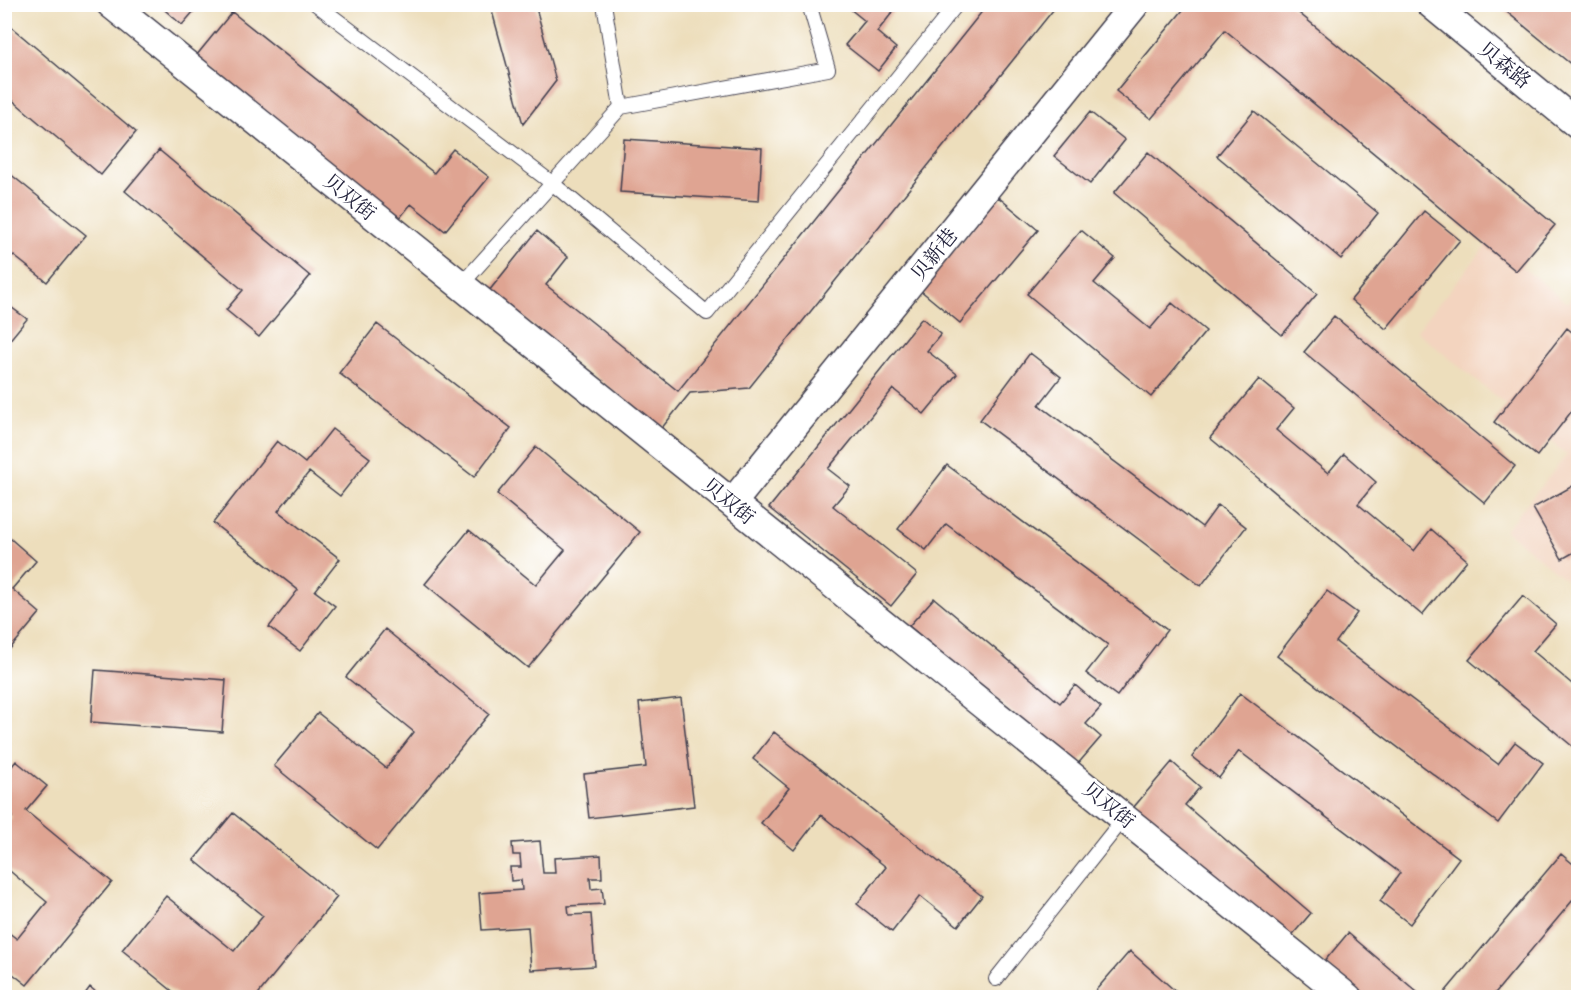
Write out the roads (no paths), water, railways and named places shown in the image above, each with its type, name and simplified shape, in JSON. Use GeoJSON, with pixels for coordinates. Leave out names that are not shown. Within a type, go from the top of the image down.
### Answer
{"type":"FeatureCollection","features":[{"type":"Feature","properties":{"kind":"street","name":"贝双街"},"geometry":{"type":"LineString","coordinates":[[111,4],[1348,998]]}},
{"type":"Feature","properties":{"kind":"street","name":"贝新巷"},"geometry":{"type":"LineString","coordinates":[[732,503],[1135,4]]}},
{"type":"Feature","properties":{"kind":"street","name":"贝森路"},"geometry":{"type":"LineString","coordinates":[[1431,4],[1578,125]]}},
{"type":"Feature","properties":{"kind":"lane"},"geometry":{"type":"LineString","coordinates":[[316,4],[552,183],[707,313],[957,4]]}},
{"type":"Feature","properties":{"kind":"lane"},"geometry":{"type":"LineString","coordinates":[[604,4],[621,107]]}},
{"type":"Feature","properties":{"kind":"lane"},"geometry":{"type":"LineString","coordinates":[[460,286],[621,107],[828,69],[809,4]]}},
{"type":"Feature","properties":{"kind":"lane"},"geometry":{"type":"LineString","coordinates":[[996,980],[1124,818]]}}]}
